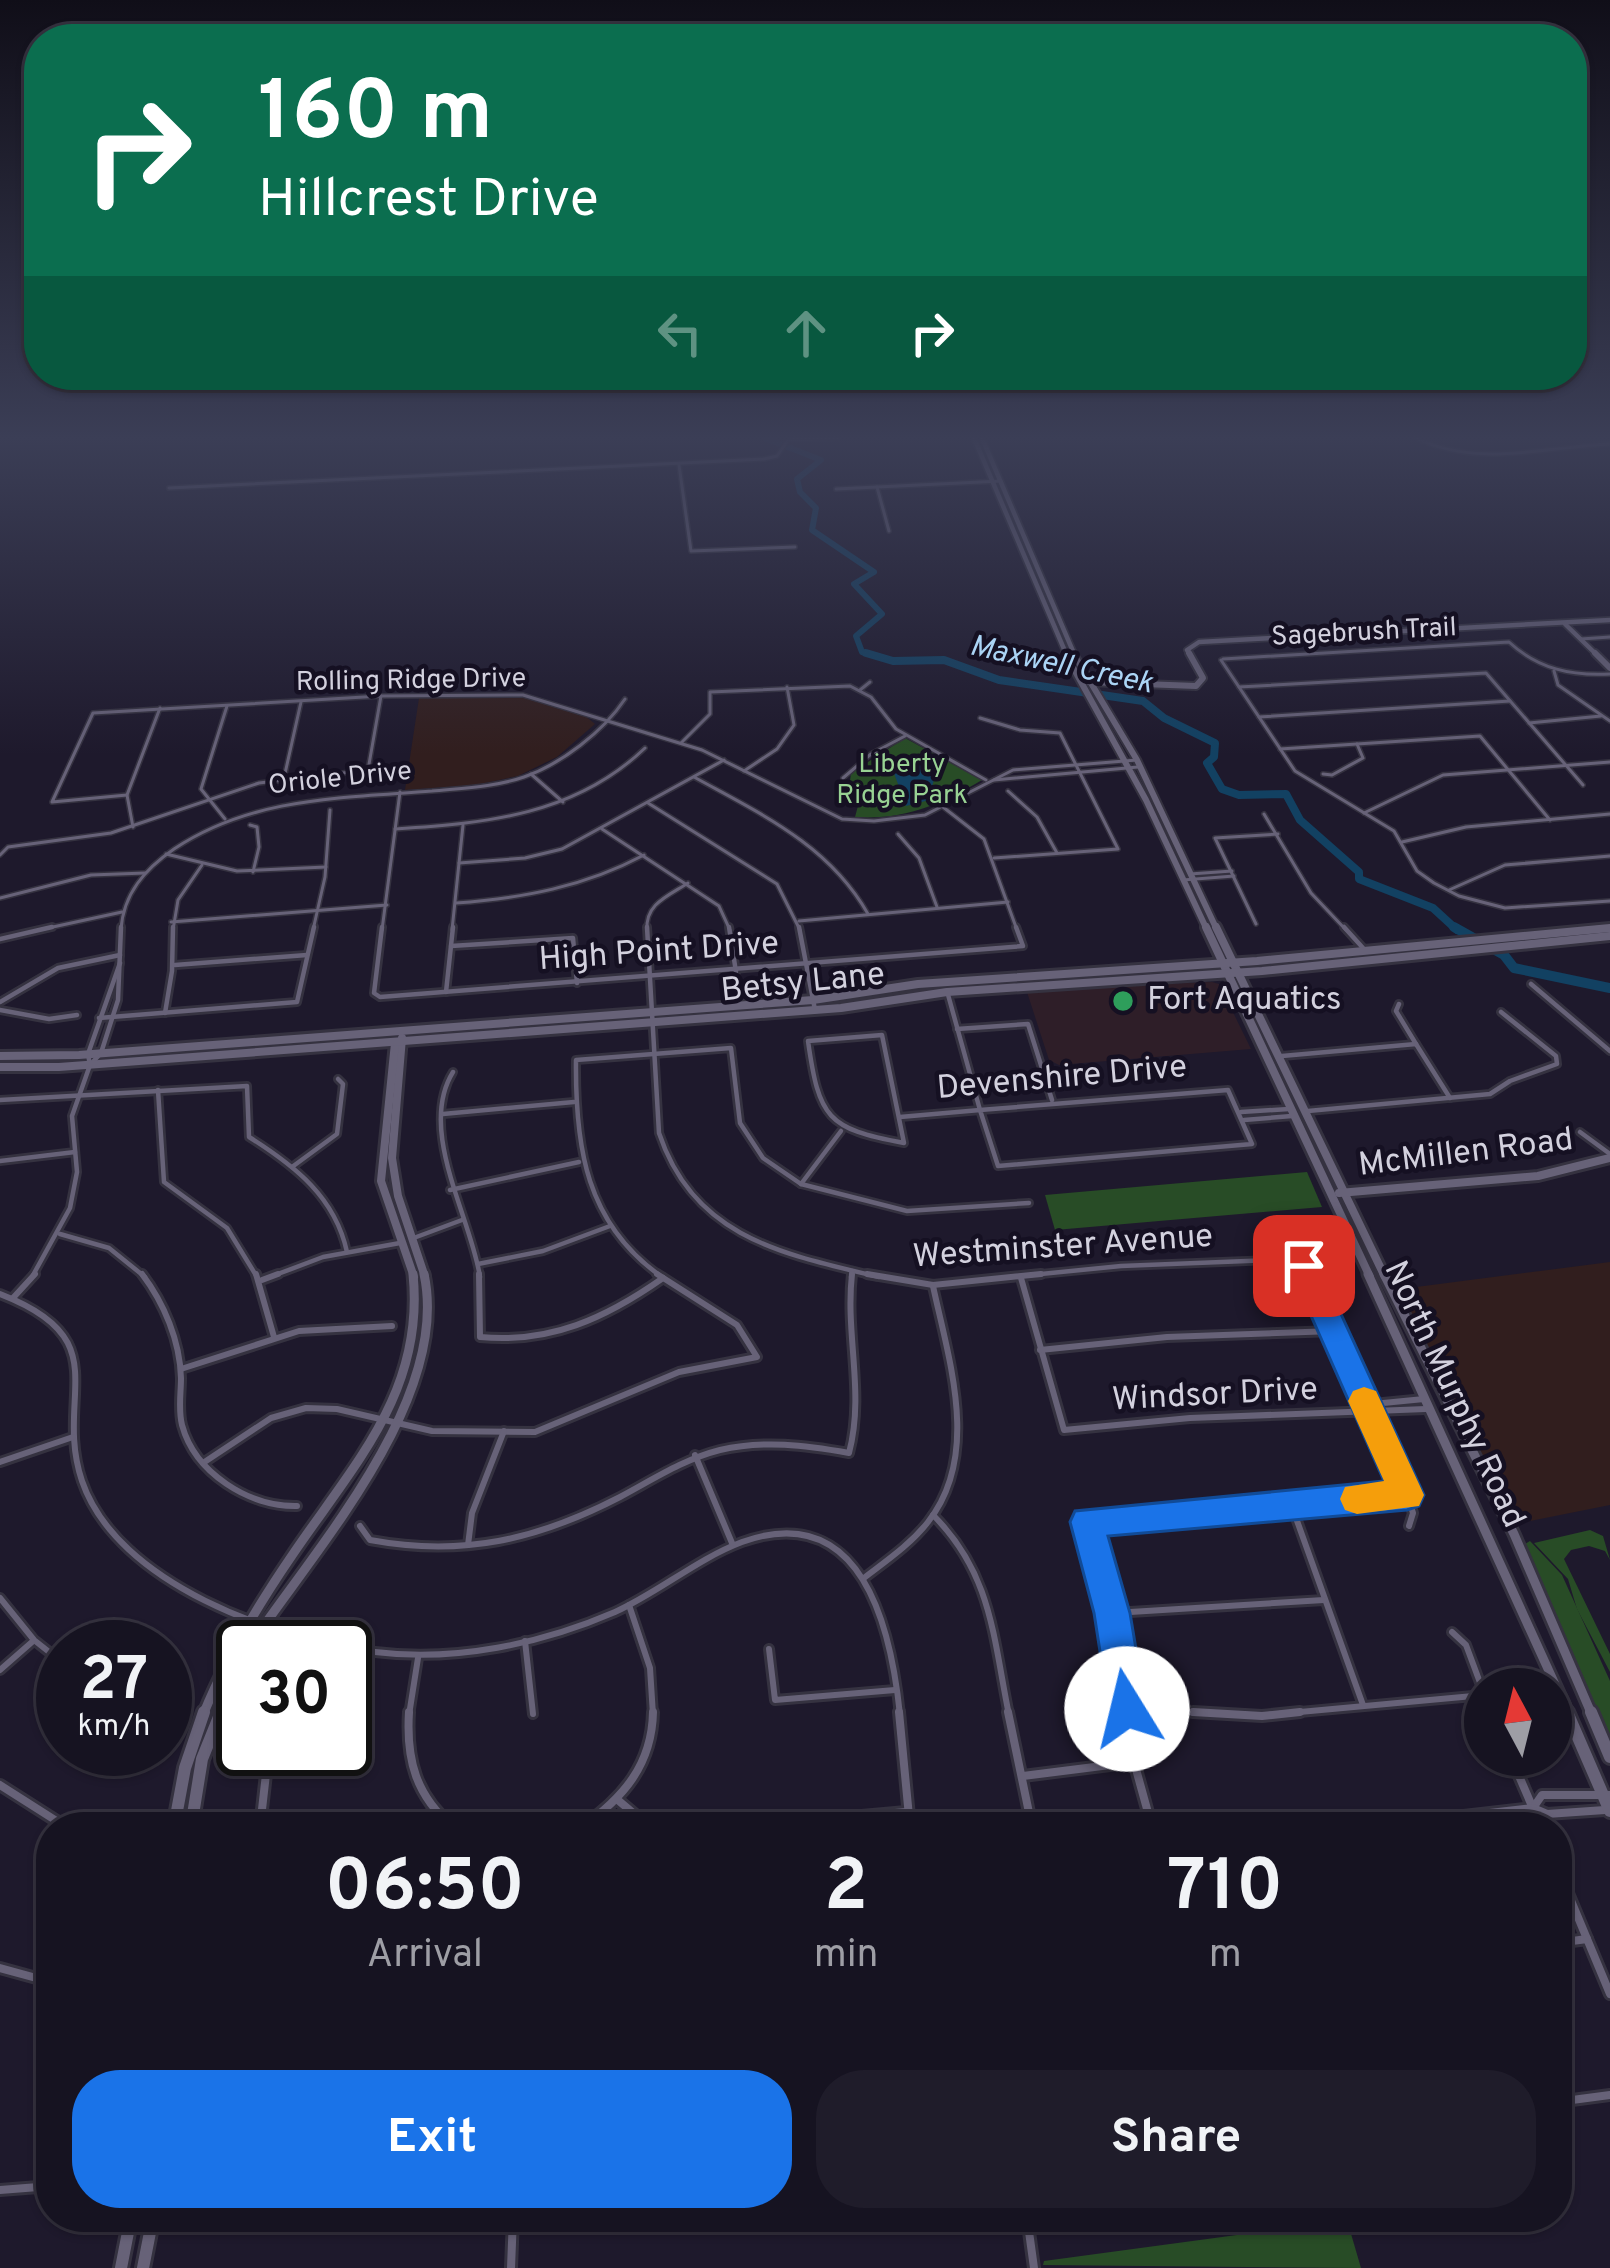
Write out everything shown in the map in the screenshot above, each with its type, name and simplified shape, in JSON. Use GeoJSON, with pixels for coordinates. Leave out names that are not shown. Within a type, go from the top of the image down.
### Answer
{"type":"FeatureCollection","features":[{"type":"Feature","properties":{"kind":"main road","name":"North Murphy Road"},"geometry":{"type":"LineString","coordinates":[[1024,544],[1073,656],[1134,764],[1187,877],[1290,1112],[1491,1536],[1610,1810]]}},
{"type":"Feature","properties":{"kind":"main road"},"geometry":{"type":"LineString","coordinates":[[1088,685],[1193,687],[1203,678],[1188,652],[1196,643],[1610,620]]}},
{"type":"Feature","properties":{"kind":"main road"},"geometry":{"type":"LineString","coordinates":[[1564,622],[1610,669]]}},
{"type":"Feature","properties":{"kind":"main road","name":"North Murphy Road"},"geometry":{"type":"LineString","coordinates":[[1187,877],[1219,963],[1230,970],[1276,1057],[1514,1534],[1610,1757]]}},
{"type":"Feature","properties":{"kind":"main road","name":"Betsy Lane"},"geometry":{"type":"LineString","coordinates":[[1230,970],[1364,949],[1610,932]]}},
{"type":"Feature","properties":{"kind":"main road","name":"Betsy Lane"},"geometry":{"type":"LineString","coordinates":[[0,1067],[90,1065],[947,992],[1140,980],[1522,945],[1610,932]]}},
{"type":"Feature","properties":{"kind":"main road","name":"Betsy Lane"},"geometry":{"type":"LineString","coordinates":[[814,1005],[945,982],[1219,963]]}},
{"type":"Feature","properties":{"kind":"main road"},"geometry":{"type":"LineString","coordinates":[[1136,970],[1140,980]]}},
{"type":"Feature","properties":{"kind":"main road"},"geometry":{"type":"LineString","coordinates":[[1045,976],[1048,986]]}},
{"type":"Feature","properties":{"kind":"main road"},"geometry":{"type":"LineString","coordinates":[[266,1620],[397,1424],[421,1363],[428,1325],[427,1277],[398,1195],[392,1157],[399,1038]]}},
{"type":"Feature","properties":{"kind":"main road"},"geometry":{"type":"LineString","coordinates":[[176,1812],[196,1723],[252,1617],[384,1421],[408,1364],[415,1286],[385,1201],[380,1170],[399,1038]]}},
{"type":"Feature","properties":{"kind":"main road","name":"Betsy Lane"},"geometry":{"type":"LineString","coordinates":[[0,1056],[399,1038]]}},
{"type":"Feature","properties":{"kind":"main road","name":"McMillen Road"},"geometry":{"type":"LineString","coordinates":[[1328,1194],[1538,1176],[1610,1156]]}},
{"type":"Feature","properties":{"kind":"main road"},"geometry":{"type":"LineString","coordinates":[[193,1812],[202,1759],[216,1725]]}},
{"type":"Feature","properties":{"kind":"main road"},"geometry":{"type":"LineString","coordinates":[[121,2268],[128,2232]]}},
{"type":"Feature","properties":{"kind":"main road"},"geometry":{"type":"LineString","coordinates":[[143,2268],[150,2232]]}},
{"type":"Feature","properties":{"kind":"street"},"geometry":{"type":"LineString","coordinates":[[690,544],[691,551],[795,547]]}},
{"type":"Feature","properties":{"kind":"street"},"geometry":{"type":"LineString","coordinates":[[1337,635],[1350,652]]}},
{"type":"Feature","properties":{"kind":"street"},"geometry":{"type":"LineString","coordinates":[[1581,639],[1610,638]]}},
{"type":"Feature","properties":{"kind":"street","name":"Sagebrush Trail"},"geometry":{"type":"LineString","coordinates":[[1239,687],[1221,660],[1509,642],[1523,655],[1555,669]]}},
{"type":"Feature","properties":{"kind":"street"},"geometry":{"type":"LineString","coordinates":[[1610,669],[1555,669],[1558,685],[1610,721]]}},
{"type":"Feature","properties":{"kind":"street"},"geometry":{"type":"LineString","coordinates":[[1239,687],[1486,673],[1583,785]]}},
{"type":"Feature","properties":{"kind":"street"},"geometry":{"type":"LineString","coordinates":[[860,690],[870,682]]}},
{"type":"Feature","properties":{"kind":"street"},"geometry":{"type":"LineString","coordinates":[[681,743],[707,718],[710,692],[838,684],[860,690],[905,736],[988,781]]}},
{"type":"Feature","properties":{"kind":"street"},"geometry":{"type":"LineString","coordinates":[[744,771],[777,748],[794,724],[787,687]]}},
{"type":"Feature","properties":{"kind":"street"},"geometry":{"type":"LineString","coordinates":[[1239,687],[1295,771],[1394,831],[1417,871],[1448,891],[1505,908],[1610,901]]}},
{"type":"Feature","properties":{"kind":"street","name":"Rolling Ridge Drive"},"geometry":{"type":"LineString","coordinates":[[127,795],[53,803],[89,716],[97,712],[380,696],[523,695],[568,705],[602,722],[724,760],[842,819],[903,819],[943,807],[988,781],[1134,764]]}},
{"type":"Feature","properties":{"kind":"street"},"geometry":{"type":"LineString","coordinates":[[0,855],[5,848],[133,827],[284,778],[368,770],[380,696]]}},
{"type":"Feature","properties":{"kind":"street","name":"Oriole Drive"},"geometry":{"type":"LineString","coordinates":[[13,1298],[41,1268],[60,1234],[75,1188],[70,1124],[90,1065],[101,1053],[123,979],[122,912],[145,873],[164,854],[225,819],[290,801],[489,786],[530,774],[564,757],[625,699]]}},
{"type":"Feature","properties":{"kind":"street"},"geometry":{"type":"LineString","coordinates":[[284,778],[302,700]]}},
{"type":"Feature","properties":{"kind":"street"},"geometry":{"type":"LineString","coordinates":[[1259,717],[1510,701]]}},
{"type":"Feature","properties":{"kind":"street"},"geometry":{"type":"LineString","coordinates":[[225,819],[206,800],[202,783],[228,704]]}},
{"type":"Feature","properties":{"kind":"street"},"geometry":{"type":"LineString","coordinates":[[133,827],[127,795],[160,708]]}},
{"type":"Feature","properties":{"kind":"street"},"geometry":{"type":"LineString","coordinates":[[1529,723],[1602,716]]}},
{"type":"Feature","properties":{"kind":"street"},"geometry":{"type":"LineString","coordinates":[[980,718],[1020,730],[1060,734],[1118,849],[994,858]]}},
{"type":"Feature","properties":{"kind":"street"},"geometry":{"type":"LineString","coordinates":[[843,778],[871,754],[905,736]]}},
{"type":"Feature","properties":{"kind":"street"},"geometry":{"type":"LineString","coordinates":[[1280,749],[1480,736],[1550,820]]}},
{"type":"Feature","properties":{"kind":"street"},"geometry":{"type":"LineString","coordinates":[[1323,774],[1331,775],[1363,758],[1358,744]]}},
{"type":"Feature","properties":{"kind":"street"},"geometry":{"type":"LineString","coordinates":[[395,829],[520,816],[563,802],[616,774],[645,748]]}},
{"type":"Feature","properties":{"kind":"street"},"geometry":{"type":"LineString","coordinates":[[460,862],[542,855],[602,829],[724,760]]}},
{"type":"Feature","properties":{"kind":"street"},"geometry":{"type":"LineString","coordinates":[[1364,813],[1424,781],[1507,768],[1610,761]]}},
{"type":"Feature","properties":{"kind":"street"},"geometry":{"type":"LineString","coordinates":[[530,774],[563,802]]}},
{"type":"Feature","properties":{"kind":"street"},"geometry":{"type":"LineString","coordinates":[[694,777],[829,858],[850,880],[868,914]]}},
{"type":"Feature","properties":{"kind":"street"},"geometry":{"type":"LineString","coordinates":[[1008,791],[1037,817],[1057,853]]}},
{"type":"Feature","properties":{"kind":"street"},"geometry":{"type":"LineString","coordinates":[[171,922],[387,905],[400,792]]}},
{"type":"Feature","properties":{"kind":"street"},"geometry":{"type":"LineString","coordinates":[[648,803],[760,869],[791,904],[814,1005]]}},
{"type":"Feature","properties":{"kind":"street"},"geometry":{"type":"LineString","coordinates":[[798,921],[1008,902],[994,858],[978,833],[943,807]]}},
{"type":"Feature","properties":{"kind":"street"},"geometry":{"type":"LineString","coordinates":[[99,1018],[297,1002],[326,867],[330,810]]}},
{"type":"Feature","properties":{"kind":"street"},"geometry":{"type":"LineString","coordinates":[[1264,814],[1320,905],[1370,958]]}},
{"type":"Feature","properties":{"kind":"street"},"geometry":{"type":"LineString","coordinates":[[1401,842],[1466,827],[1610,814]]}},
{"type":"Feature","properties":{"kind":"street"},"geometry":{"type":"LineString","coordinates":[[446,992],[463,824]]}},
{"type":"Feature","properties":{"kind":"street"},"geometry":{"type":"LineString","coordinates":[[250,825],[256,827],[260,842],[253,872]]}},
{"type":"Feature","properties":{"kind":"street"},"geometry":{"type":"LineString","coordinates":[[602,829],[712,900],[727,918],[736,972]]}},
{"type":"Feature","properties":{"kind":"street"},"geometry":{"type":"LineString","coordinates":[[1256,924],[1215,838],[1278,834]]}},
{"type":"Feature","properties":{"kind":"street"},"geometry":{"type":"LineString","coordinates":[[898,835],[919,858],[937,908]]}},
{"type":"Feature","properties":{"kind":"street"},"geometry":{"type":"LineString","coordinates":[[164,854],[253,872],[326,867]]}},
{"type":"Feature","properties":{"kind":"street"},"geometry":{"type":"LineString","coordinates":[[456,903],[560,892],[606,876],[644,855]]}},
{"type":"Feature","properties":{"kind":"street"},"geometry":{"type":"LineString","coordinates":[[1448,891],[1482,870],[1508,864],[1610,856]]}},
{"type":"Feature","properties":{"kind":"street"},"geometry":{"type":"LineString","coordinates":[[165,1013],[175,965],[171,922],[179,890],[202,865]]}},
{"type":"Feature","properties":{"kind":"street"},"geometry":{"type":"LineString","coordinates":[[0,898],[91,875],[145,873]]}},
{"type":"Feature","properties":{"kind":"street"},"geometry":{"type":"LineString","coordinates":[[1187,877],[1233,874]]}},
{"type":"Feature","properties":{"kind":"street","name":"Westminster Avenue"},"geometry":{"type":"LineString","coordinates":[[688,883],[647,914],[659,1133],[668,1160],[691,1196],[733,1230],[785,1254],[933,1285],[1121,1267],[1297,1259],[1334,1331]]}},
{"type":"Feature","properties":{"kind":"street","name":"High Point Drive"},"geometry":{"type":"LineString","coordinates":[[387,905],[375,990],[380,998],[1023,946],[1008,902]]}},
{"type":"Feature","properties":{"kind":"street"},"geometry":{"type":"LineString","coordinates":[[0,939],[122,912]]}},
{"type":"Feature","properties":{"kind":"street"},"geometry":{"type":"LineString","coordinates":[[451,946],[575,939],[577,983]]}},
{"type":"Feature","properties":{"kind":"street"},"geometry":{"type":"LineString","coordinates":[[175,965],[309,955]]}},
{"type":"Feature","properties":{"kind":"street"},"geometry":{"type":"LineString","coordinates":[[0,1006],[58,968],[120,959]]}},
{"type":"Feature","properties":{"kind":"street","name":"Oriole Drive"},"geometry":{"type":"LineString","coordinates":[[90,1065],[88,1054],[120,959]]}},
{"type":"Feature","properties":{"kind":"street"},"geometry":{"type":"LineString","coordinates":[[945,982],[994,1162],[1007,1168],[1252,1144],[1240,1112],[1303,1112],[1490,1094],[1510,1081],[1557,1064],[1556,1056],[1501,1012]]}},
{"type":"Feature","properties":{"kind":"street"},"geometry":{"type":"LineString","coordinates":[[1532,984],[1555,999],[1610,1051]]}},
{"type":"Feature","properties":{"kind":"street"},"geometry":{"type":"LineString","coordinates":[[1399,1004],[1396,1011],[1450,1098]]}},
{"type":"Feature","properties":{"kind":"street"},"geometry":{"type":"LineString","coordinates":[[0,1006],[39,1018],[77,1015]]}},
{"type":"Feature","properties":{"kind":"street"},"geometry":{"type":"LineString","coordinates":[[957,1029],[1028,1024],[1053,1102]]}},
{"type":"Feature","properties":{"kind":"street"},"geometry":{"type":"LineString","coordinates":[[882,1035],[900,1117],[904,1143],[842,1130],[824,1116],[817,1101],[808,1041],[882,1035]]}},
{"type":"Feature","properties":{"kind":"street"},"geometry":{"type":"LineString","coordinates":[[1276,1057],[1416,1043]]}},
{"type":"Feature","properties":{"kind":"street"},"geometry":{"type":"LineString","coordinates":[[203,1463],[271,1418],[306,1408],[337,1409],[432,1431],[473,1427],[535,1432],[679,1372],[757,1357],[750,1336],[736,1320],[646,1266],[611,1226],[579,1162],[575,1060],[731,1048],[740,1123],[763,1158],[801,1184],[907,1210],[1029,1203]]}},
{"type":"Feature","properties":{"kind":"street"},"geometry":{"type":"LineString","coordinates":[[454,1072],[446,1081],[441,1143],[450,1190],[478,1264],[480,1337],[521,1341],[553,1336],[607,1314],[663,1278]]}},
{"type":"Feature","properties":{"kind":"street"},"geometry":{"type":"LineString","coordinates":[[292,1167],[337,1134],[343,1084],[338,1079]]}},
{"type":"Feature","properties":{"kind":"street"},"geometry":{"type":"LineString","coordinates":[[0,1100],[247,1086],[249,1137],[292,1167],[336,1216],[346,1252]]}},
{"type":"Feature","properties":{"kind":"street"},"geometry":{"type":"LineString","coordinates":[[158,1090],[164,1182],[214,1215],[242,1243],[262,1280],[274,1337]]}},
{"type":"Feature","properties":{"kind":"street","name":"Devenshire Drive"},"geometry":{"type":"LineString","coordinates":[[900,1117],[1228,1090],[1240,1112]]}},
{"type":"Feature","properties":{"kind":"street"},"geometry":{"type":"LineString","coordinates":[[443,1114],[574,1102]]}},
{"type":"Feature","properties":{"kind":"street"},"geometry":{"type":"LineString","coordinates":[[1244,1120],[1290,1112]]}},
{"type":"Feature","properties":{"kind":"street"},"geometry":{"type":"LineString","coordinates":[[801,1184],[842,1130]]}},
{"type":"Feature","properties":{"kind":"street"},"geometry":{"type":"LineString","coordinates":[[1580,1132],[1610,1156]]}},
{"type":"Feature","properties":{"kind":"street"},"geometry":{"type":"LineString","coordinates":[[0,1160],[75,1152]]}},
{"type":"Feature","properties":{"kind":"street"},"geometry":{"type":"LineString","coordinates":[[450,1190],[579,1162]]}},
{"type":"Feature","properties":{"kind":"street"},"geometry":{"type":"LineString","coordinates":[[262,1280],[346,1252],[363,1253],[403,1242],[464,1219]]}},
{"type":"Feature","properties":{"kind":"street"},"geometry":{"type":"LineString","coordinates":[[478,1264],[543,1251],[611,1226]]}},
{"type":"Feature","properties":{"kind":"street"},"geometry":{"type":"LineString","coordinates":[[60,1234],[99,1241],[142,1274],[164,1300],[181,1369],[181,1424],[203,1463],[217,1478],[248,1496],[282,1508],[297,1506]]}},
{"type":"Feature","properties":{"kind":"street"},"geometry":{"type":"LineString","coordinates":[[360,1526],[370,1540],[467,1547],[530,1537],[584,1516],[695,1455],[776,1441],[849,1453],[860,1423],[846,1318],[852,1271]]}},
{"type":"Feature","properties":{"kind":"street"},"geometry":{"type":"LineString","coordinates":[[1022,1278],[1040,1350],[1167,1337],[1334,1331],[1407,1495],[1413,1513],[1409,1526]]}},
{"type":"Feature","properties":{"kind":"street"},"geometry":{"type":"LineString","coordinates":[[864,1578],[933,1515],[956,1460],[957,1401],[933,1285]]}},
{"type":"Feature","properties":{"kind":"street"},"geometry":{"type":"LineString","coordinates":[[0,1294],[49,1319],[71,1347],[78,1383],[74,1436],[83,1485],[97,1516],[118,1544],[182,1587],[260,1620]]}},
{"type":"Feature","properties":{"kind":"street"},"geometry":{"type":"LineString","coordinates":[[181,1369],[274,1337],[319,1328],[382,1330],[392,1326]]}},
{"type":"Feature","properties":{"kind":"street","name":"Windsor Drive"},"geometry":{"type":"LineString","coordinates":[[1040,1350],[1064,1430],[1426,1404]]}},
{"type":"Feature","properties":{"kind":"street"},"geometry":{"type":"LineString","coordinates":[[467,1547],[472,1513],[505,1431]]}},
{"type":"Feature","properties":{"kind":"street"},"geometry":{"type":"LineString","coordinates":[[0,1462],[74,1436]]}},
{"type":"Feature","properties":{"kind":"street"},"geometry":{"type":"LineString","coordinates":[[695,1455],[732,1543]]}},
{"type":"Feature","properties":{"kind":"street"},"geometry":{"type":"LineString","coordinates":[[1148,1812],[1134,1762],[1112,1613],[1087,1522],[1407,1495]]}},
{"type":"Feature","properties":{"kind":"street"},"geometry":{"type":"LineString","coordinates":[[1292,1504],[1364,1705]]}},
{"type":"Feature","properties":{"kind":"street"},"geometry":{"type":"LineString","coordinates":[[933,1515],[963,1545],[981,1581],[1030,1812]]}},
{"type":"Feature","properties":{"kind":"street"},"geometry":{"type":"LineString","coordinates":[[372,1649],[418,1655],[525,1641],[629,1605],[732,1543],[760,1534],[816,1540],[864,1578],[883,1614],[908,1811],[897,1812]]}},
{"type":"Feature","properties":{"kind":"street"},"geometry":{"type":"LineString","coordinates":[[0,1598],[34,1640],[0,1670]]}},
{"type":"Feature","properties":{"kind":"street"},"geometry":{"type":"LineString","coordinates":[[1112,1613],[1324,1600]]}},
{"type":"Feature","properties":{"kind":"street"},"geometry":{"type":"LineString","coordinates":[[603,1812],[638,1777],[653,1734],[656,1696],[648,1648],[629,1605]]}},
{"type":"Feature","properties":{"kind":"street"},"geometry":{"type":"LineString","coordinates":[[1453,1632],[1466,1645],[1475,1668]]}},
{"type":"Feature","properties":{"kind":"street"},"geometry":{"type":"LineString","coordinates":[[525,1641],[533,1714]]}},
{"type":"Feature","properties":{"kind":"street"},"geometry":{"type":"LineString","coordinates":[[769,1649],[775,1700],[895,1690]]}},
{"type":"Feature","properties":{"kind":"street"},"geometry":{"type":"LineString","coordinates":[[418,1655],[407,1741],[416,1781],[431,1812]]}},
{"type":"Feature","properties":{"kind":"street"},"geometry":{"type":"LineString","coordinates":[[1127,1709],[1262,1716],[1464,1697]]}},
{"type":"Feature","properties":{"kind":"street"},"geometry":{"type":"LineString","coordinates":[[1024,1776],[1134,1762]]}},
{"type":"Feature","properties":{"kind":"street"},"geometry":{"type":"LineString","coordinates":[[262,1812],[266,1776]]}},
{"type":"Feature","properties":{"kind":"street"},"geometry":{"type":"LineString","coordinates":[[1519,1776],[1534,1812]]}},
{"type":"Feature","properties":{"kind":"street"},"geometry":{"type":"LineString","coordinates":[[0,1785],[42,1812]]}},
{"type":"Feature","properties":{"kind":"street"},"geometry":{"type":"LineString","coordinates":[[1533,1808],[1542,1796],[1606,1793]]}},
{"type":"Feature","properties":{"kind":"street"},"geometry":{"type":"LineString","coordinates":[[619,1801],[632,1812]]}},
{"type":"Feature","properties":{"kind":"street"},"geometry":{"type":"LineString","coordinates":[[1498,1812],[1533,1808],[1542,1812]]}},
{"type":"Feature","properties":{"kind":"street"},"geometry":{"type":"LineString","coordinates":[[1572,1812],[1610,1810]]}},
{"type":"Feature","properties":{"kind":"street"},"geometry":{"type":"LineString","coordinates":[[1572,1903],[1610,1994]]}},
{"type":"Feature","properties":{"kind":"street"},"geometry":{"type":"LineString","coordinates":[[1572,1941],[1587,1939]]}},
{"type":"Feature","properties":{"kind":"street"},"geometry":{"type":"LineString","coordinates":[[0,1968],[36,1978]]}},
{"type":"Feature","properties":{"kind":"street"},"geometry":{"type":"LineString","coordinates":[[1572,2100],[1610,2095]]}},
{"type":"Feature","properties":{"kind":"street"},"geometry":{"type":"LineString","coordinates":[[0,2190],[36,2187]]}},
{"type":"Feature","properties":{"kind":"street"},"geometry":{"type":"LineString","coordinates":[[512,2268],[513,2232]]}},
{"type":"Feature","properties":{"kind":"street"},"geometry":{"type":"LineString","coordinates":[[1029,2232],[1034,2268]]}},
{"type":"Feature","properties":{"kind":"shaded area"},"geometry":{"type":"Polygon","coordinates":[[[526,697],[583,714],[595,724],[557,757],[518,776],[475,785],[405,790],[419,698],[526,697]]]}},
{"type":"Feature","properties":{"kind":"shaded area"},"geometry":{"type":"Polygon","coordinates":[[[1219,984],[1251,1049],[1059,1065],[1049,1060],[1026,989],[1219,984]]]}},
{"type":"Feature","properties":{"kind":"shaded area"},"geometry":{"type":"Polygon","coordinates":[[[1610,1262],[1610,1505],[1515,1524],[1393,1290],[1610,1262]]]}},
{"type":"Feature","properties":{"kind":"green space","name":"Liberty Ridge Park"},"geometry":{"type":"Polygon","coordinates":[[[905,738],[982,780],[921,809],[855,817],[862,791],[850,781],[851,773],[905,738]]]}},
{"type":"Feature","properties":{"kind":"green space"},"geometry":{"type":"Polygon","coordinates":[[[1307,1172],[1322,1207],[1055,1230],[1045,1195],[1307,1172]]]}},
{"type":"Feature","properties":{"kind":"green space"},"geometry":{"type":"Polygon","coordinates":[[[1590,1530],[1603,1536],[1610,1560],[1605,1551],[1589,1546],[1571,1550],[1564,1559],[1610,1654],[1610,1672],[1577,1609],[1568,1579],[1534,1543],[1590,1530]]]}},
{"type":"Feature","properties":{"kind":"green space"},"geometry":{"type":"Polygon","coordinates":[[[1530,1541],[1562,1575],[1610,1681],[1610,1741],[1525,1544],[1530,1541]]]}},
{"type":"Feature","properties":{"kind":"green space"},"geometry":{"type":"Polygon","coordinates":[[[1258,2232],[1350,2232],[1361,2268],[1043,2265],[1044,2261],[1258,2232]]]}},
{"type":"Feature","properties":{"kind":"water"},"geometry":{"type":"Polygon","coordinates":[[[926,755],[936,772],[932,787],[937,798],[906,806],[891,765],[907,756],[926,755]]]}},
{"type":"Feature","properties":{"kind":"waterway","name":"Maxwell Creek"},"geometry":{"type":"LineString","coordinates":[[832,544],[874,572],[854,584],[882,614],[856,636],[862,652],[876,656]]}},
{"type":"Feature","properties":{"kind":"waterway","name":"Maxwell Creek"},"geometry":{"type":"LineString","coordinates":[[866,653],[893,661],[944,660],[999,680],[1143,701],[1164,718],[1215,743],[1214,757],[1207,763],[1222,789],[1239,795],[1286,794],[1300,820],[1359,872],[1359,879],[1433,908],[1457,930]]}},
{"type":"Feature","properties":{"kind":"waterway","name":"Maxwell Creek"},"geometry":{"type":"LineString","coordinates":[[1454,927],[1504,955],[1514,968],[1610,988]]}},
{"type":"Feature","properties":{"kind":"slow traffic"},"geometry":{"type":"LineString","coordinates":[[1357,1499],[1407,1495],[1364,1401]]}},
{"type":"Feature","properties":{"kind":"place","name":"Fort Aquatics"},"geometry":{"type":"Point","coordinates":[1123,1001]}},
{"type":"Feature","properties":{"kind":"route"},"geometry":{"type":"LineString","coordinates":[[1127,1709],[1112,1613],[1087,1522],[1407,1495],[1304,1266]]}}]}
